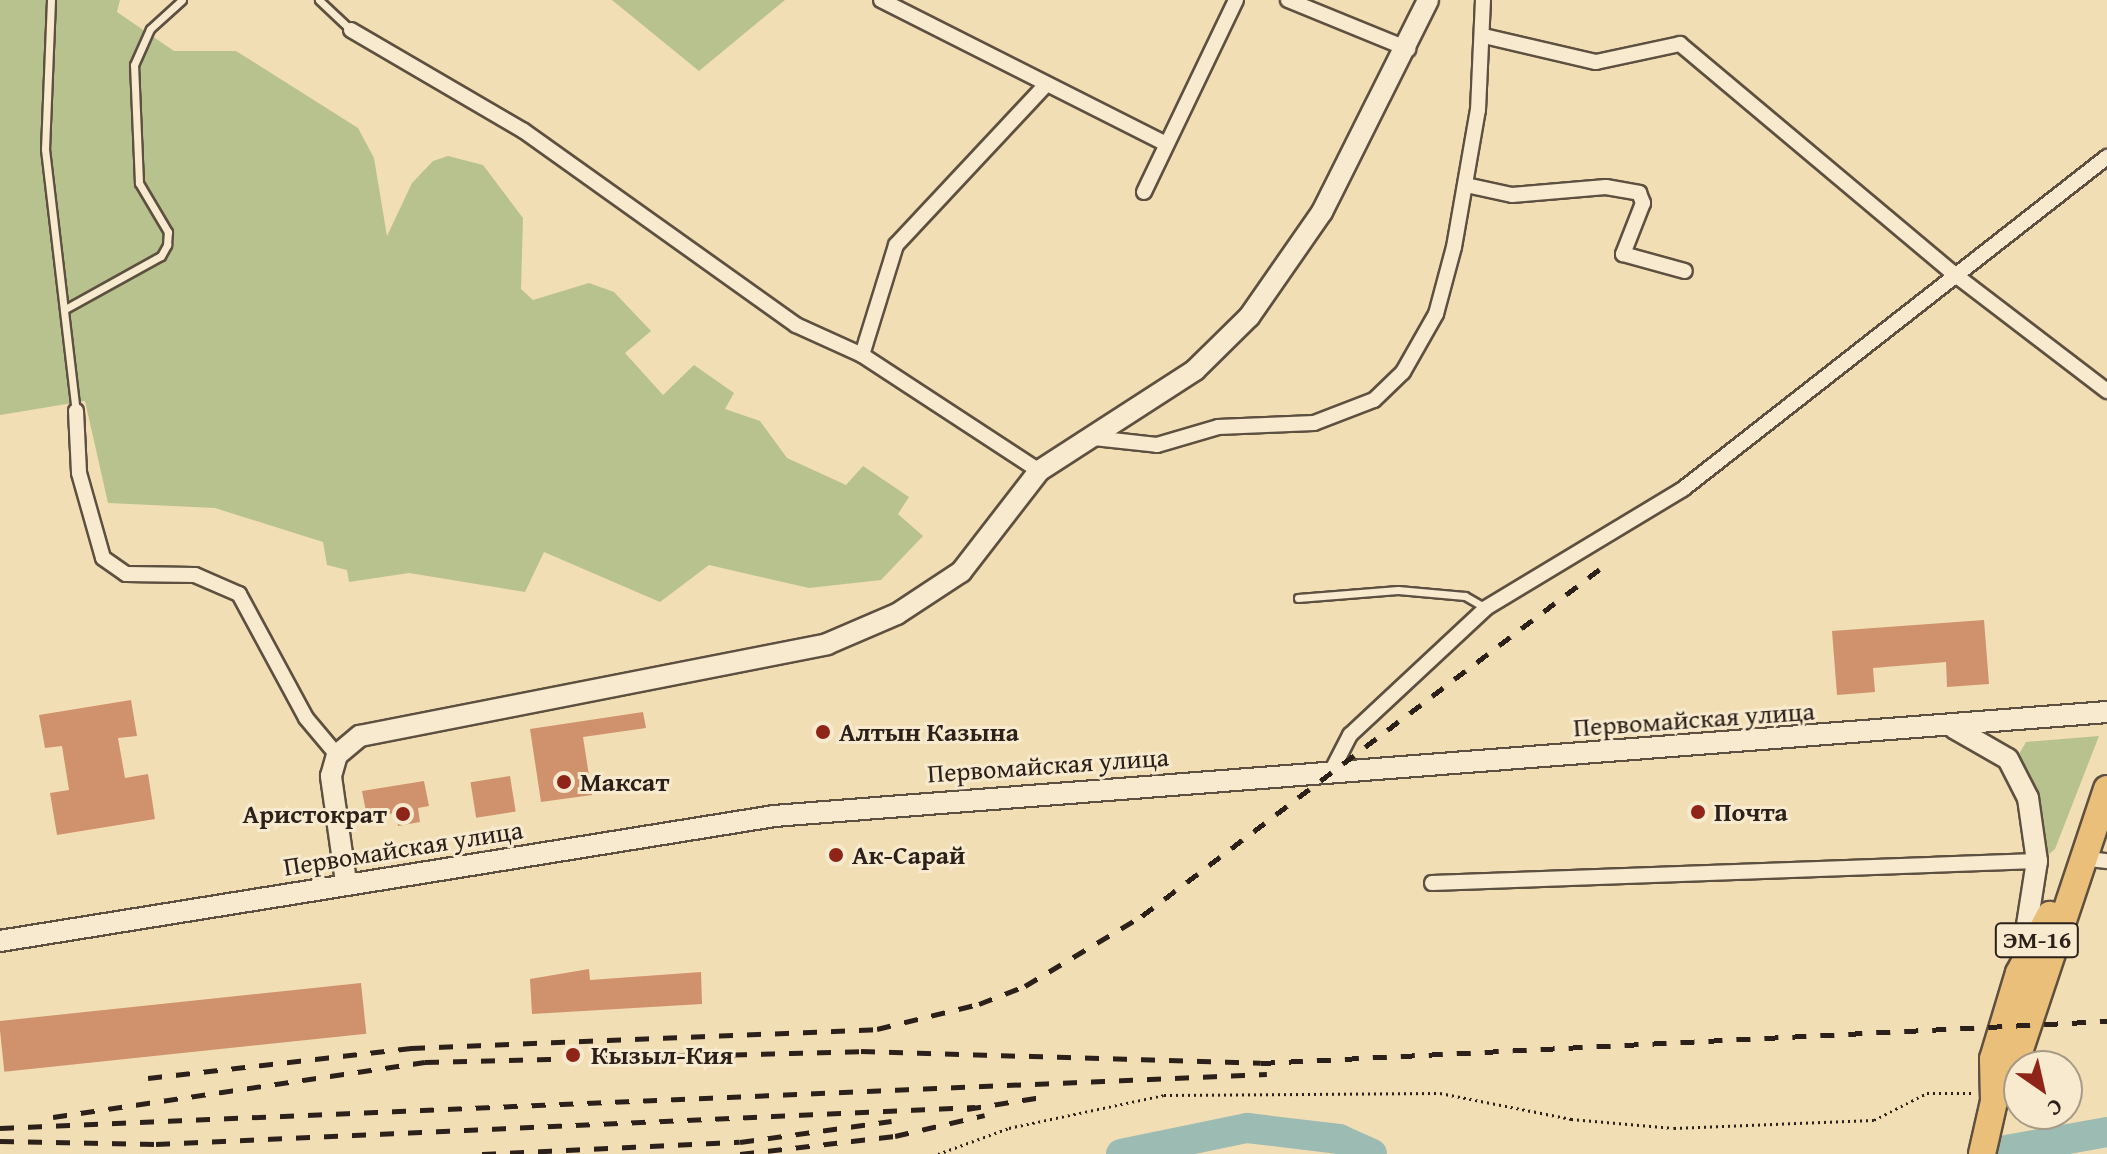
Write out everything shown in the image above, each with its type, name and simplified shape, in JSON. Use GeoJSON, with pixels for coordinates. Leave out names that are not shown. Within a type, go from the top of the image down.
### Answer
{"type":"FeatureCollection","features":[{"type":"Feature","properties":{"kind":"highway","name":"ЭМ-16"},"geometry":{"type":"LineString","coordinates":[[1994,1101],[2014,1067],[2081,858],[2107,789]]}},
{"type":"Feature","properties":{"kind":"highway","name":"ЭМ-16"},"geometry":{"type":"LineString","coordinates":[[1982,1154],[1994,1101],[1993,1059],[2019,973],[2081,858]]}},
{"type":"Feature","properties":{"kind":"main road"},"geometry":{"type":"LineString","coordinates":[[346,882],[331,776],[337,755],[360,736],[400,724],[696,672],[864,630],[961,572],[1039,471],[1195,370],[1249,317],[1322,212],[1408,49],[1428,0]]}},
{"type":"Feature","properties":{"kind":"main road","name":"Первомайская улица"},"geometry":{"type":"LineString","coordinates":[[0,941],[346,882],[789,814],[2107,712]]}},
{"type":"Feature","properties":{"kind":"main road"},"geometry":{"type":"LineString","coordinates":[[1946,726],[2008,759],[2034,818],[2037,861],[2019,973]]}},
{"type":"Feature","properties":{"kind":"street"},"geometry":{"type":"LineString","coordinates":[[881,0],[1043,88],[1166,144]]}},
{"type":"Feature","properties":{"kind":"street"},"geometry":{"type":"LineString","coordinates":[[1144,192],[1236,0]]}},
{"type":"Feature","properties":{"kind":"street"},"geometry":{"type":"LineString","coordinates":[[1288,0],[1408,49]]}},
{"type":"Feature","properties":{"kind":"street"},"geometry":{"type":"LineString","coordinates":[[1094,438],[1157,445],[1218,427],[1290,428],[1374,400],[1403,372],[1436,314],[1466,185],[1484,36],[1483,0]]}},
{"type":"Feature","properties":{"kind":"street"},"geometry":{"type":"LineString","coordinates":[[351,30],[524,131],[796,325],[862,355],[1039,471]]}},
{"type":"Feature","properties":{"kind":"street"},"geometry":{"type":"LineString","coordinates":[[1484,36],[1596,62],[1680,44],[1958,277],[2107,391]]}},
{"type":"Feature","properties":{"kind":"street"},"geometry":{"type":"LineString","coordinates":[[862,355],[896,245],[1043,88]]}},
{"type":"Feature","properties":{"kind":"street"},"geometry":{"type":"LineString","coordinates":[[1331,772],[1350,735],[1486,608],[1683,489],[1958,277],[2107,157]]}},
{"type":"Feature","properties":{"kind":"street"},"geometry":{"type":"LineString","coordinates":[[1466,185],[1512,195],[1606,187],[1639,193],[1643,203],[1623,254],[1685,271]]}},
{"type":"Feature","properties":{"kind":"street"},"geometry":{"type":"LineString","coordinates":[[76,411],[79,473],[103,558],[126,574],[195,575],[239,594],[306,718],[337,755]]}},
{"type":"Feature","properties":{"kind":"street"},"geometry":{"type":"LineString","coordinates":[[2081,858],[2107,861]]}},
{"type":"Feature","properties":{"kind":"street"},"geometry":{"type":"LineString","coordinates":[[1432,883],[2037,861]]}},
{"type":"Feature","properties":{"kind":"lane"},"geometry":{"type":"LineString","coordinates":[[51,0],[45,149],[56,278],[67,308],[76,411]]}},
{"type":"Feature","properties":{"kind":"lane"},"geometry":{"type":"LineString","coordinates":[[67,308],[161,256],[167,245],[168,232],[139,183],[134,65],[150,29],[182,0]]}},
{"type":"Feature","properties":{"kind":"lane"},"geometry":{"type":"LineString","coordinates":[[319,0],[351,30]]}},
{"type":"Feature","properties":{"kind":"lane"},"geometry":{"type":"LineString","coordinates":[[1298,598],[1411,591],[1465,596],[1486,608]]}},
{"type":"Feature","properties":{"kind":"path"},"geometry":{"type":"LineString","coordinates":[[938,1154],[1009,1128],[1164,1095],[1440,1093],[1571,1119],[1674,1128],[1874,1120],[1927,1093],[1962,1089],[1994,1101]]}},
{"type":"Feature","properties":{"kind":"green space"},"geometry":{"type":"Polygon","coordinates":[[[0,0],[120,0],[117,12],[174,51],[236,51],[358,128],[374,158],[387,236],[412,183],[433,161],[448,156],[483,165],[523,218],[521,289],[533,300],[589,283],[614,292],[651,331],[625,353],[663,395],[694,365],[734,393],[725,409],[760,421],[787,458],[846,485],[863,466],[909,497],[898,514],[923,536],[881,580],[809,588],[709,565],[660,602],[544,552],[525,592],[409,573],[349,582],[347,570],[327,565],[323,542],[215,508],[108,503],[85,401],[0,415],[0,0]]]}},
{"type":"Feature","properties":{"kind":"green space"},"geometry":{"type":"Polygon","coordinates":[[[612,0],[785,0],[699,71],[612,0]]]}},
{"type":"Feature","properties":{"kind":"green space"},"geometry":{"type":"Polygon","coordinates":[[[2099,736],[2055,849],[2048,855],[2036,794],[2018,756],[2026,742],[2099,736]]]}},
{"type":"Feature","properties":{"kind":"building"},"geometry":{"type":"Polygon","coordinates":[[[1984,620],[1989,684],[1947,687],[1946,662],[1873,668],[1875,692],[1837,695],[1832,631],[1984,620]]]}},
{"type":"Feature","properties":{"kind":"building"},"geometry":{"type":"Polygon","coordinates":[[[131,700],[137,736],[118,738],[125,778],[148,774],[155,819],[57,835],[50,793],[69,790],[62,746],[45,748],[39,715],[131,700]]]}},
{"type":"Feature","properties":{"kind":"building"},"geometry":{"type":"Polygon","coordinates":[[[643,712],[646,728],[583,737],[592,795],[541,802],[530,729],[643,712]]]}},
{"type":"Feature","properties":{"kind":"building"},"geometry":{"type":"Polygon","coordinates":[[[510,776],[516,812],[476,818],[470,782],[510,776]]]}},
{"type":"Feature","properties":{"kind":"building"},"geometry":{"type":"Polygon","coordinates":[[[424,781],[429,806],[418,808],[420,822],[398,826],[396,813],[367,817],[362,791],[424,781]]]}},
{"type":"Feature","properties":{"kind":"building"},"geometry":{"type":"Polygon","coordinates":[[[589,969],[590,980],[701,972],[702,1004],[532,1014],[530,979],[589,969]]]}},
{"type":"Feature","properties":{"kind":"building"},"geometry":{"type":"Polygon","coordinates":[[[361,983],[366,1034],[4,1072],[0,1021],[361,983]]]}},
{"type":"Feature","properties":{"kind":"waterway"},"geometry":{"type":"LineString","coordinates":[[1121,1154],[1247,1128],[1339,1139],[1372,1154]]}},
{"type":"Feature","properties":{"kind":"waterway"},"geometry":{"type":"LineString","coordinates":[[1984,1154],[2107,1132]]}},
{"type":"Feature","properties":{"kind":"railway"},"geometry":{"type":"LineString","coordinates":[[148,1078],[411,1048],[877,1029],[979,1004],[1025,986],[1142,916],[1609,562]]}},
{"type":"Feature","properties":{"kind":"railway"},"geometry":{"type":"LineString","coordinates":[[53,1117],[425,1062],[861,1051],[1261,1063],[2107,1021]]}},
{"type":"Feature","properties":{"kind":"railway"},"geometry":{"type":"LineString","coordinates":[[0,1128],[1267,1074]]}},
{"type":"Feature","properties":{"kind":"railway"},"geometry":{"type":"LineString","coordinates":[[967,1109],[1042,1097]]}},
{"type":"Feature","properties":{"kind":"railway"},"geometry":{"type":"LineString","coordinates":[[0,1141],[156,1144],[975,1107]]}},
{"type":"Feature","properties":{"kind":"railway"},"geometry":{"type":"LineString","coordinates":[[740,1154],[895,1136],[985,1115]]}},
{"type":"Feature","properties":{"kind":"railway"},"geometry":{"type":"LineString","coordinates":[[482,1154],[740,1142],[892,1121]]}},
{"type":"Feature","properties":{"kind":"place","name":"Алтын Казына"},"geometry":{"type":"Point","coordinates":[823,732]}},
{"type":"Feature","properties":{"kind":"place","name":"Максат"},"geometry":{"type":"Point","coordinates":[564,782]}},
{"type":"Feature","properties":{"kind":"place","name":"Почта"},"geometry":{"type":"Point","coordinates":[1698,812]}},
{"type":"Feature","properties":{"kind":"place","name":"Аристократ"},"geometry":{"type":"Point","coordinates":[403,814]}},
{"type":"Feature","properties":{"kind":"place","name":"Ак-Сарай"},"geometry":{"type":"Point","coordinates":[836,855]}},
{"type":"Feature","properties":{"kind":"place","name":"Кызыл-Кия"},"geometry":{"type":"Point","coordinates":[573,1055]}}]}
